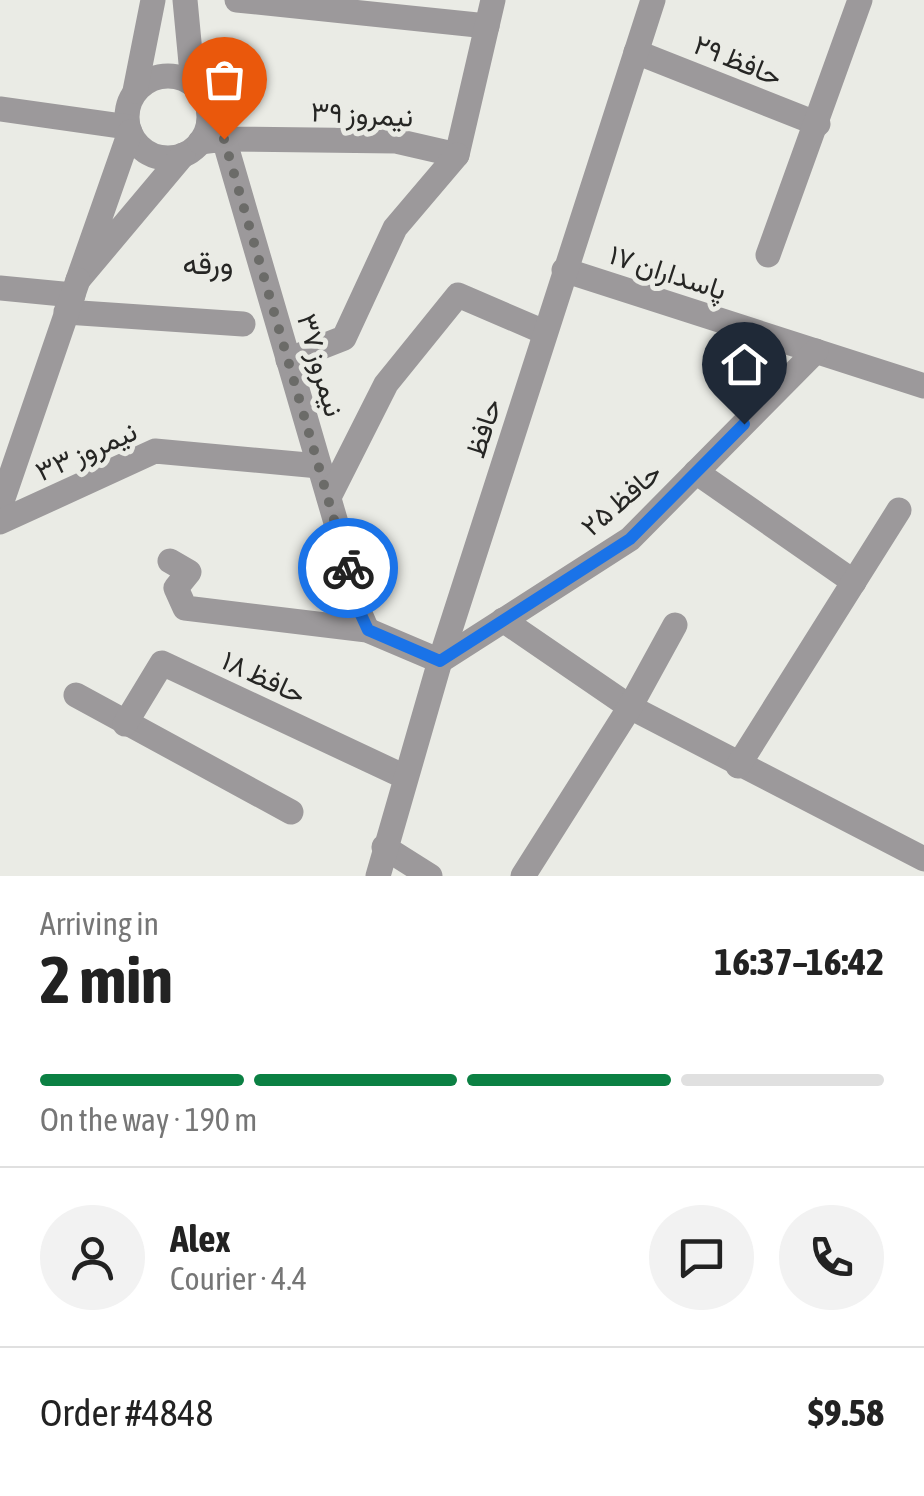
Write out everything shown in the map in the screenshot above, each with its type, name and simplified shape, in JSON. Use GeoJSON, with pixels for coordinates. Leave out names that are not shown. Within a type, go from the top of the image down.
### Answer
{"type":"FeatureCollection","features":[{"type":"Feature","properties":{"kind":"street"},"geometry":{"type":"LineString","coordinates":[[0,507],[9,446],[72,296],[129,129],[127,111],[135,91],[154,0]]}},
{"type":"Feature","properties":{"kind":"street"},"geometry":{"type":"LineString","coordinates":[[72,296],[204,140],[206,102],[193,84],[185,0]]}},
{"type":"Feature","properties":{"kind":"street"},"geometry":{"type":"LineString","coordinates":[[237,0],[487,26]]}},
{"type":"Feature","properties":{"kind":"street"},"geometry":{"type":"LineString","coordinates":[[288,360],[344,338],[395,228],[457,155],[493,0]]}},
{"type":"Feature","properties":{"kind":"street","name":"حافظ"},"geometry":{"type":"LineString","coordinates":[[378,876],[440,661],[653,0]]}},
{"type":"Feature","properties":{"kind":"street"},"geometry":{"type":"LineString","coordinates":[[768,256],[860,0]]}},
{"type":"Feature","properties":{"kind":"street","name":"حافظ ۲۹"},"geometry":{"type":"LineString","coordinates":[[636,52],[818,124]]}},
{"type":"Feature","properties":{"kind":"street"},"geometry":{"type":"LineString","coordinates":[[135,91],[156,77],[169,76],[193,84]]}},
{"type":"Feature","properties":{"kind":"street"},"geometry":{"type":"LineString","coordinates":[[0,109],[129,129],[146,152],[170,158],[204,140]]}},
{"type":"Feature","properties":{"kind":"street","name":"نیمروز ۳۹"},"geometry":{"type":"LineString","coordinates":[[204,140],[396,141],[457,155]]}},
{"type":"Feature","properties":{"kind":"street","name":"نیمروز ۳۷"},"geometry":{"type":"LineString","coordinates":[[204,140],[288,360],[352,595],[368,630]]}},
{"type":"Feature","properties":{"kind":"street","name":"پاسداران ۱۷"},"geometry":{"type":"LineString","coordinates":[[564,270],[924,386]]}},
{"type":"Feature","properties":{"kind":"street"},"geometry":{"type":"LineString","coordinates":[[0,288],[243,324]]}},
{"type":"Feature","properties":{"kind":"street"},"geometry":{"type":"LineString","coordinates":[[328,497],[386,384],[458,295],[544,332]]}},
{"type":"Feature","properties":{"kind":"street","name":"حافظ ۲۵"},"geometry":{"type":"LineString","coordinates":[[440,661],[630,539],[816,351]]}},
{"type":"Feature","properties":{"kind":"street","name":"نیمروز ۳۳"},"geometry":{"type":"LineString","coordinates":[[0,522],[154,450],[319,466]]}},
{"type":"Feature","properties":{"kind":"street"},"geometry":{"type":"LineString","coordinates":[[696,472],[854,582]]}},
{"type":"Feature","properties":{"kind":"street"},"geometry":{"type":"LineString","coordinates":[[738,766],[900,510]]}},
{"type":"Feature","properties":{"kind":"street"},"geometry":{"type":"LineString","coordinates":[[170,561],[189,572],[176,588],[184,608],[368,630],[440,661]]}},
{"type":"Feature","properties":{"kind":"street"},"geometry":{"type":"LineString","coordinates":[[503,620],[630,707],[924,859]]}},
{"type":"Feature","properties":{"kind":"street"},"geometry":{"type":"LineString","coordinates":[[522,876],[630,707],[675,625]]}},
{"type":"Feature","properties":{"kind":"street","name":"حافظ ۱۸"},"geometry":{"type":"LineString","coordinates":[[125,724],[162,663],[405,777]]}},
{"type":"Feature","properties":{"kind":"street"},"geometry":{"type":"LineString","coordinates":[[76,695],[291,812]]}},
{"type":"Feature","properties":{"kind":"street"},"geometry":{"type":"LineString","coordinates":[[384,846],[430,876]]}},
{"type":"Feature","properties":{"kind":"way so far"},"geometry":{"type":"LineString","coordinates":[[224,139],[348,568]]}},
{"type":"Feature","properties":{"kind":"district","name":"ورقه"},"geometry":{"type":"Point","coordinates":[208,264]}},
{"type":"Feature","properties":{"kind":"route"},"geometry":{"type":"LineString","coordinates":[[348,568],[352,595],[368,630],[440,661],[630,539],[744,424]]}}]}
